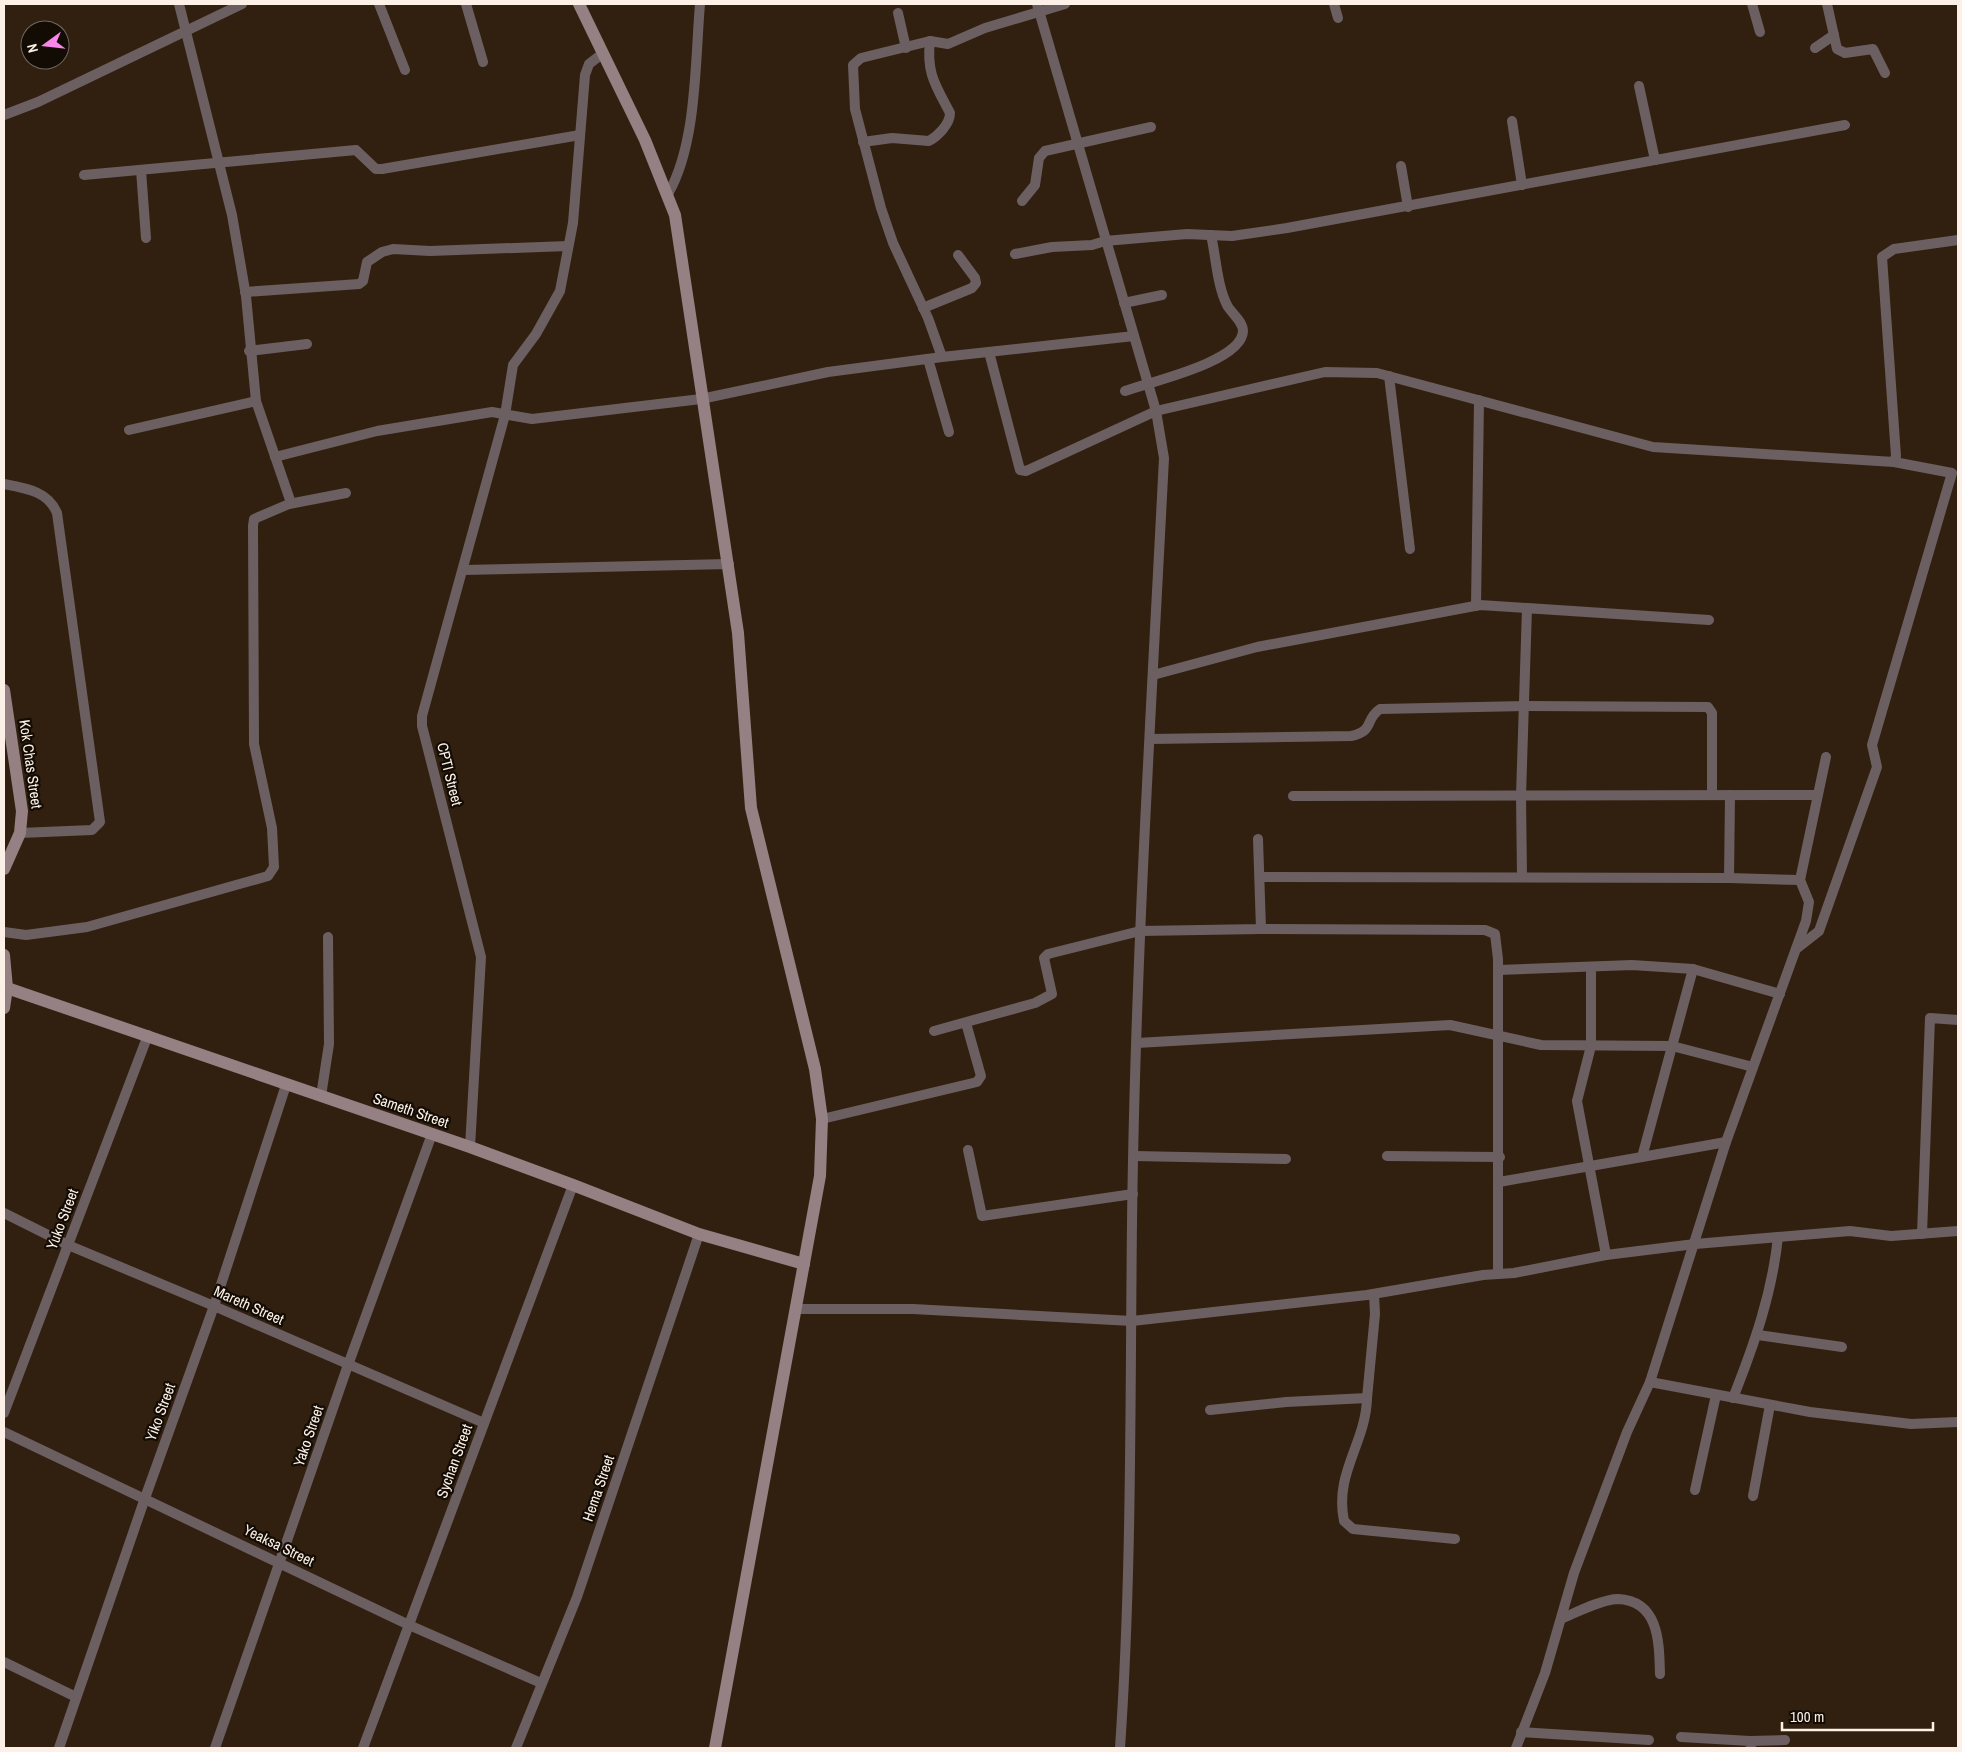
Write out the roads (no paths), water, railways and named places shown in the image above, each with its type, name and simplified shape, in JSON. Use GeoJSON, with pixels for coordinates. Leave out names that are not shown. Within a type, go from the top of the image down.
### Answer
{"type":"FeatureCollection","features":[{"type":"Feature","properties":{"kind":"street"},"geometry":{"type":"LineString","coordinates":[[180,4],[232,215],[245,292],[249,351],[256,401],[290,497],[289,504]]}},
{"type":"Feature","properties":{"kind":"street"},"geometry":{"type":"LineString","coordinates":[[4,115],[38,102],[242,4]]}},
{"type":"Feature","properties":{"kind":"street"},"geometry":{"type":"LineString","coordinates":[[379,4],[405,70]]}},
{"type":"Feature","properties":{"kind":"street"},"geometry":{"type":"LineString","coordinates":[[466,4],[483,62]]}},
{"type":"Feature","properties":{"kind":"street"},"geometry":{"type":"LineString","coordinates":[[579,4],[645,140],[668,194],[681,246],[701,399],[729,564],[738,633],[751,808],[815,1069],[822,1119],[820,1176],[715,1748]]}},
{"type":"Feature","properties":{"kind":"street"},"geometry":{"type":"LineString","coordinates":[[668,194],[679,175],[689,133],[700,4]]}},
{"type":"Feature","properties":{"kind":"street"},"geometry":{"type":"LineString","coordinates":[[942,356],[886,225],[854,109],[853,65],[861,58],[930,41],[948,44],[1038,8],[1065,4]]}},
{"type":"Feature","properties":{"kind":"street"},"geometry":{"type":"LineString","coordinates":[[1334,4],[1338,18]]}},
{"type":"Feature","properties":{"kind":"street"},"geometry":{"type":"LineString","coordinates":[[1752,4],[1760,32]]}},
{"type":"Feature","properties":{"kind":"street"},"geometry":{"type":"LineString","coordinates":[[1827,4],[1837,49],[1841,52],[1873,49],[1885,73]]}},
{"type":"Feature","properties":{"kind":"street"},"geometry":{"type":"LineString","coordinates":[[1038,8],[1156,411],[1164,458],[1140,931],[1133,1194],[1126,1648],[1120,1748]]}},
{"type":"Feature","properties":{"kind":"street"},"geometry":{"type":"LineString","coordinates":[[898,13],[906,48]]}},
{"type":"Feature","properties":{"kind":"street"},"geometry":{"type":"LineString","coordinates":[[1815,48],[1834,35]]}},
{"type":"Feature","properties":{"kind":"street"},"geometry":{"type":"LineString","coordinates":[[863,142],[892,138],[929,141],[938,135],[950,119],[950,113],[931,76],[928,58],[930,41]]}},
{"type":"Feature","properties":{"kind":"street","name":"CPTI Street"},"geometry":{"type":"LineString","coordinates":[[470,1147],[481,957],[421,722],[505,415],[513,365],[536,334],[560,291],[573,223],[586,68],[602,54]]}},
{"type":"Feature","properties":{"kind":"street"},"geometry":{"type":"LineString","coordinates":[[1639,86],[1656,160]]}},
{"type":"Feature","properties":{"kind":"street"},"geometry":{"type":"LineString","coordinates":[[1512,120],[1522,185]]}},
{"type":"Feature","properties":{"kind":"street"},"geometry":{"type":"LineString","coordinates":[[1015,254],[1052,247],[1092,245],[1105,240],[1188,234],[1232,236],[1408,207],[1845,125]]}},
{"type":"Feature","properties":{"kind":"street"},"geometry":{"type":"LineString","coordinates":[[1022,201],[1035,184],[1039,158],[1045,151],[1076,142],[1151,127]]}},
{"type":"Feature","properties":{"kind":"street"},"geometry":{"type":"LineString","coordinates":[[84,175],[356,150],[376,169],[382,169],[580,135]]}},
{"type":"Feature","properties":{"kind":"street"},"geometry":{"type":"LineString","coordinates":[[1401,166],[1408,207]]}},
{"type":"Feature","properties":{"kind":"street"},"geometry":{"type":"LineString","coordinates":[[141,170],[146,238]]}},
{"type":"Feature","properties":{"kind":"street"},"geometry":{"type":"LineString","coordinates":[[1125,391],[1215,360],[1240,340],[1243,332],[1242,325],[1232,314],[1222,294],[1211,234]]}},
{"type":"Feature","properties":{"kind":"street"},"geometry":{"type":"LineString","coordinates":[[1894,462],[1896,456],[1882,257],[1894,249],[1958,240]]}},
{"type":"Feature","properties":{"kind":"street"},"geometry":{"type":"LineString","coordinates":[[245,292],[359,284],[363,280],[367,262],[382,252],[393,249],[430,251],[568,246]]}},
{"type":"Feature","properties":{"kind":"street"},"geometry":{"type":"LineString","coordinates":[[923,308],[972,288],[976,283],[976,278],[958,255]]}},
{"type":"Feature","properties":{"kind":"street"},"geometry":{"type":"LineString","coordinates":[[1124,303],[1162,295]]}},
{"type":"Feature","properties":{"kind":"street"},"geometry":{"type":"LineString","coordinates":[[275,457],[377,431],[492,412],[532,419],[701,399],[828,372],[942,356],[1134,336]]}},
{"type":"Feature","properties":{"kind":"street"},"geometry":{"type":"LineString","coordinates":[[249,351],[307,344]]}},
{"type":"Feature","properties":{"kind":"street"},"geometry":{"type":"LineString","coordinates":[[989,352],[1020,470],[1026,471],[1156,411],[1325,372],[1377,373],[1653,447],[1894,462],[1955,473],[1872,745],[1877,767],[1819,931],[1796,949]]}},
{"type":"Feature","properties":{"kind":"street"},"geometry":{"type":"LineString","coordinates":[[928,359],[948,432]]}},
{"type":"Feature","properties":{"kind":"street"},"geometry":{"type":"LineString","coordinates":[[1389,376],[1410,549]]}},
{"type":"Feature","properties":{"kind":"street"},"geometry":{"type":"LineString","coordinates":[[1476,606],[1479,400]]}},
{"type":"Feature","properties":{"kind":"street"},"geometry":{"type":"LineString","coordinates":[[129,430],[256,401]]}},
{"type":"Feature","properties":{"kind":"street"},"geometry":{"type":"LineString","coordinates":[[4,484],[40,493],[55,507],[58,513],[100,822],[92,830],[20,833]]}},
{"type":"Feature","properties":{"kind":"street"},"geometry":{"type":"LineString","coordinates":[[4,932],[26,935],[87,927],[268,876],[274,867],[272,828],[254,744],[254,519],[259,515],[289,504],[346,493]]}},
{"type":"Feature","properties":{"kind":"street"},"geometry":{"type":"LineString","coordinates":[[463,570],[729,564]]}},
{"type":"Feature","properties":{"kind":"street"},"geometry":{"type":"LineString","coordinates":[[1153,675],[1257,647],[1476,606],[1709,620]]}},
{"type":"Feature","properties":{"kind":"street"},"geometry":{"type":"LineString","coordinates":[[1522,877],[1521,796],[1526,706],[1527,608]]}},
{"type":"Feature","properties":{"kind":"street","name":"Kok Chas Street"},"geometry":{"type":"LineString","coordinates":[[4,690],[22,811],[20,833],[4,869]]}},
{"type":"Feature","properties":{"kind":"street"},"geometry":{"type":"LineString","coordinates":[[1150,738],[1351,736],[1362,734],[1368,729],[1373,714],[1380,709],[1526,706],[1708,707],[1712,713],[1712,795]]}},
{"type":"Feature","properties":{"kind":"street"},"geometry":{"type":"LineString","coordinates":[[1516,1748],[1563,1618],[1574,1573],[1627,1432],[1650,1382],[1726,1142],[1808,911],[1808,902],[1800,880],[1816,795],[1826,757]]}},
{"type":"Feature","properties":{"kind":"street"},"geometry":{"type":"LineString","coordinates":[[1729,878],[1730,795]]}},
{"type":"Feature","properties":{"kind":"street"},"geometry":{"type":"LineString","coordinates":[[1293,796],[1816,795]]}},
{"type":"Feature","properties":{"kind":"street"},"geometry":{"type":"LineString","coordinates":[[1258,839],[1261,929]]}},
{"type":"Feature","properties":{"kind":"street"},"geometry":{"type":"LineString","coordinates":[[1260,877],[1729,878],[1800,880]]}},
{"type":"Feature","properties":{"kind":"street"},"geometry":{"type":"LineString","coordinates":[[934,1031],[966,1023],[1050,996],[1052,994],[1044,958],[1048,954],[1140,931],[1261,929],[1485,930],[1494,934],[1498,970],[1500,1157],[1498,1274]]}},
{"type":"Feature","properties":{"kind":"street"},"geometry":{"type":"LineString","coordinates":[[321,1096],[329,1044],[328,938]]}},
{"type":"Feature","properties":{"kind":"street"},"geometry":{"type":"LineString","coordinates":[[4,955],[8,988],[4,1008]]}},
{"type":"Feature","properties":{"kind":"street"},"geometry":{"type":"LineString","coordinates":[[1498,970],[1632,966],[1693,969],[1780,994]]}},
{"type":"Feature","properties":{"kind":"street"},"geometry":{"type":"LineString","coordinates":[[1591,967],[1591,1046],[1576,1101],[1606,1255]]}},
{"type":"Feature","properties":{"kind":"street"},"geometry":{"type":"LineString","coordinates":[[1642,1157],[1693,969]]}},
{"type":"Feature","properties":{"kind":"street","name":"Sameth Street"},"geometry":{"type":"LineString","coordinates":[[8,988],[148,1035],[286,1086],[321,1096],[574,1184],[699,1234],[804,1264]]}},
{"type":"Feature","properties":{"kind":"street"},"geometry":{"type":"LineString","coordinates":[[1922,1234],[1930,1018],[1958,1020]]}},
{"type":"Feature","properties":{"kind":"street"},"geometry":{"type":"LineString","coordinates":[[822,1119],[977,1082],[981,1076],[966,1023]]}},
{"type":"Feature","properties":{"kind":"street"},"geometry":{"type":"LineString","coordinates":[[1137,1044],[1450,1025],[1541,1045],[1672,1046],[1753,1067]]}},
{"type":"Feature","properties":{"kind":"street","name":"Yuko Street"},"geometry":{"type":"LineString","coordinates":[[4,1413],[148,1035]]}},
{"type":"Feature","properties":{"kind":"street","name":"Yiko Street"},"geometry":{"type":"LineString","coordinates":[[59,1748],[145,1498],[214,1306],[286,1086]]}},
{"type":"Feature","properties":{"kind":"street","name":"Yako Street"},"geometry":{"type":"LineString","coordinates":[[216,1748],[348,1364],[432,1134]]}},
{"type":"Feature","properties":{"kind":"street"},"geometry":{"type":"LineString","coordinates":[[1499,1182],[1726,1142]]}},
{"type":"Feature","properties":{"kind":"street"},"geometry":{"type":"LineString","coordinates":[[968,1150],[982,1216],[1133,1194]]}},
{"type":"Feature","properties":{"kind":"street"},"geometry":{"type":"LineString","coordinates":[[1134,1156],[1286,1159]]}},
{"type":"Feature","properties":{"kind":"street"},"geometry":{"type":"LineString","coordinates":[[1387,1156],[1500,1157]]}},
{"type":"Feature","properties":{"kind":"street","name":"Sychan Street"},"geometry":{"type":"LineString","coordinates":[[363,1748],[574,1184]]}},
{"type":"Feature","properties":{"kind":"street","name":"Mareth Street"},"geometry":{"type":"LineString","coordinates":[[4,1213],[68,1245],[484,1423]]}},
{"type":"Feature","properties":{"kind":"street"},"geometry":{"type":"LineString","coordinates":[[795,1309],[913,1309],[1132,1321],[1374,1294],[1514,1273],[1606,1255],[1695,1244],[1850,1230],[1891,1236],[1958,1231]]}},
{"type":"Feature","properties":{"kind":"street","name":"Hema Street"},"geometry":{"type":"LineString","coordinates":[[516,1748],[577,1597],[699,1234]]}},
{"type":"Feature","properties":{"kind":"street"},"geometry":{"type":"LineString","coordinates":[[1733,1398],[1758,1335],[1775,1264],[1778,1237]]}},
{"type":"Feature","properties":{"kind":"street"},"geometry":{"type":"LineString","coordinates":[[1374,1294],[1375,1314],[1363,1430],[1344,1478],[1344,1522],[1353,1529],[1455,1539]]}},
{"type":"Feature","properties":{"kind":"street"},"geometry":{"type":"LineString","coordinates":[[1758,1335],[1842,1347]]}},
{"type":"Feature","properties":{"kind":"street"},"geometry":{"type":"LineString","coordinates":[[1650,1382],[1810,1412],[1911,1424],[1958,1422]]}},
{"type":"Feature","properties":{"kind":"street"},"geometry":{"type":"LineString","coordinates":[[1695,1490],[1716,1395]]}},
{"type":"Feature","properties":{"kind":"street"},"geometry":{"type":"LineString","coordinates":[[1210,1410],[1286,1402],[1367,1398]]}},
{"type":"Feature","properties":{"kind":"street"},"geometry":{"type":"LineString","coordinates":[[1753,1496],[1770,1405]]}},
{"type":"Feature","properties":{"kind":"street","name":"Yeaksa Street"},"geometry":{"type":"LineString","coordinates":[[4,1432],[281,1562],[410,1625],[541,1683]]}},
{"type":"Feature","properties":{"kind":"street"},"geometry":{"type":"LineString","coordinates":[[1563,1618],[1617,1599],[1639,1607],[1656,1627],[1659,1636],[1660,1674]]}},
{"type":"Feature","properties":{"kind":"street"},"geometry":{"type":"LineString","coordinates":[[4,1662],[76,1697]]}},
{"type":"Feature","properties":{"kind":"street"},"geometry":{"type":"LineString","coordinates":[[1521,1732],[1649,1740]]}},
{"type":"Feature","properties":{"kind":"street"},"geometry":{"type":"LineString","coordinates":[[1681,1737],[1708,1743],[1750,1744],[1785,1740]]}}]}
